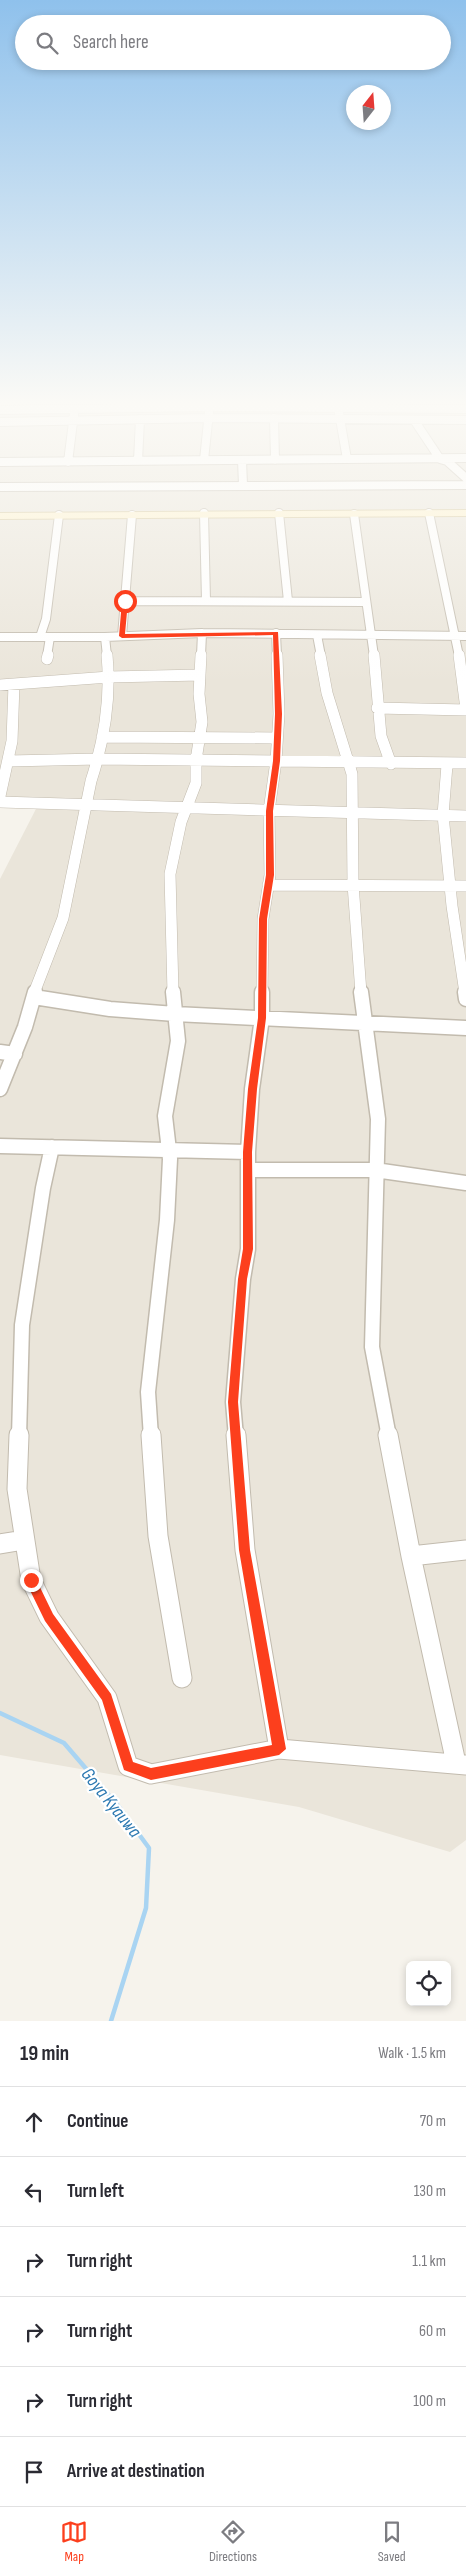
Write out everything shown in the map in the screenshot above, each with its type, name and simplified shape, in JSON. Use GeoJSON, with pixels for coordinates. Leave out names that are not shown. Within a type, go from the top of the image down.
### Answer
{"type":"FeatureCollection","features":[{"type":"Feature","properties":{"kind":"street"},"geometry":{"type":"LineString","coordinates":[[204,513],[206,601]]}},
{"type":"Feature","properties":{"kind":"street"},"geometry":{"type":"LineString","coordinates":[[0,516],[204,513],[466,513]]}},
{"type":"Feature","properties":{"kind":"street"},"geometry":{"type":"LineString","coordinates":[[279,513],[288,601]]}},
{"type":"Feature","properties":{"kind":"street"},"geometry":{"type":"LineString","coordinates":[[377,708],[466,710],[456,636],[429,513]]}},
{"type":"Feature","properties":{"kind":"street"},"geometry":{"type":"LineString","coordinates":[[354,514],[365,602],[372,636],[381,736],[391,764]]}},
{"type":"Feature","properties":{"kind":"street"},"geometry":{"type":"LineString","coordinates":[[47,659],[46,619],[59,515]]}},
{"type":"Feature","properties":{"kind":"street"},"geometry":{"type":"LineString","coordinates":[[122,636],[132,515]]}},
{"type":"Feature","properties":{"kind":"street"},"geometry":{"type":"LineString","coordinates":[[125,601],[365,602]]}},
{"type":"Feature","properties":{"kind":"street"},"geometry":{"type":"LineString","coordinates":[[0,637],[106,637],[202,633],[466,636]]}},
{"type":"Feature","properties":{"kind":"street"},"geometry":{"type":"LineString","coordinates":[[182,1678],[158,1536],[148,1392],[167,1220],[169,1149],[165,1116],[178,1041],[175,1014],[170,874],[181,822],[188,808],[196,783],[196,760],[202,722],[200,675],[202,633]]}},
{"type":"Feature","properties":{"kind":"street"},"geometry":{"type":"LineString","coordinates":[[276,633],[279,714],[276,761],[269,811],[268,885],[263,919],[262,1018],[252,1089],[248,1152],[248,1249],[243,1279],[233,1402],[245,1550],[279,1749]]}},
{"type":"Feature","properties":{"kind":"street"},"geometry":{"type":"LineString","coordinates":[[52,1148],[43,1188],[22,1325],[17,1489],[31,1580],[49,1617],[107,1698],[128,1766],[151,1774],[279,1749],[461,1764],[411,1556],[372,1346],[375,1170],[378,1118],[364,1023],[353,884],[352,774],[327,693],[317,635]]}},
{"type":"Feature","properties":{"kind":"street"},"geometry":{"type":"LineString","coordinates":[[0,1090],[15,1054],[62,918],[102,738],[109,677],[106,637]]}},
{"type":"Feature","properties":{"kind":"street"},"geometry":{"type":"LineString","coordinates":[[0,685],[38,680],[200,675]]}},
{"type":"Feature","properties":{"kind":"street"},"geometry":{"type":"LineString","coordinates":[[0,796],[9,762],[16,714],[14,684]]}},
{"type":"Feature","properties":{"kind":"street"},"geometry":{"type":"LineString","coordinates":[[102,738],[276,738]]}},
{"type":"Feature","properties":{"kind":"street"},"geometry":{"type":"LineString","coordinates":[[9,762],[98,759],[276,761],[350,764],[447,765],[466,763]]}},
{"type":"Feature","properties":{"kind":"street"},"geometry":{"type":"LineString","coordinates":[[447,765],[443,815],[450,886],[466,999]]}},
{"type":"Feature","properties":{"kind":"street"},"geometry":{"type":"LineString","coordinates":[[0,802],[269,811],[352,811],[466,816]]}},
{"type":"Feature","properties":{"kind":"street"},"geometry":{"type":"LineString","coordinates":[[268,885],[466,886]]}},
{"type":"Feature","properties":{"kind":"street"},"geometry":{"type":"LineString","coordinates":[[34,997],[110,1009],[175,1014],[466,1028]]}},
{"type":"Feature","properties":{"kind":"street"},"geometry":{"type":"LineString","coordinates":[[0,1052],[15,1054]]}},
{"type":"Feature","properties":{"kind":"street"},"geometry":{"type":"LineString","coordinates":[[0,1146],[248,1152]]}},
{"type":"Feature","properties":{"kind":"street"},"geometry":{"type":"LineString","coordinates":[[248,1170],[375,1170],[414,1174],[466,1183]]}},
{"type":"Feature","properties":{"kind":"street"},"geometry":{"type":"LineString","coordinates":[[0,1544],[24,1540]]}},
{"type":"Feature","properties":{"kind":"street"},"geometry":{"type":"LineString","coordinates":[[411,1556],[466,1550]]}},
{"type":"Feature","properties":{"kind":"shaded area"},"geometry":{"type":"Polygon","coordinates":[[[0,494],[466,494],[466,1840],[450,1852],[299,1807],[0,1755],[0,879],[38,805],[0,803],[0,494]]]}},
{"type":"Feature","properties":{"kind":"waterway","name":"Goya Kyauwa"},"geometry":{"type":"LineString","coordinates":[[0,1713],[64,1743],[119,1807],[149,1848],[146,1908],[111,2021]]}},
{"type":"Feature","properties":{"kind":"route"},"geometry":{"type":"LineString","coordinates":[[31,1580],[49,1617],[107,1698],[128,1766],[151,1774],[279,1749],[245,1550],[233,1402],[243,1279],[248,1249],[248,1152],[252,1089],[262,1018],[263,919],[270,875],[271,840],[269,811],[276,761],[279,714],[276,633],[122,636],[125,601]]}}]}
